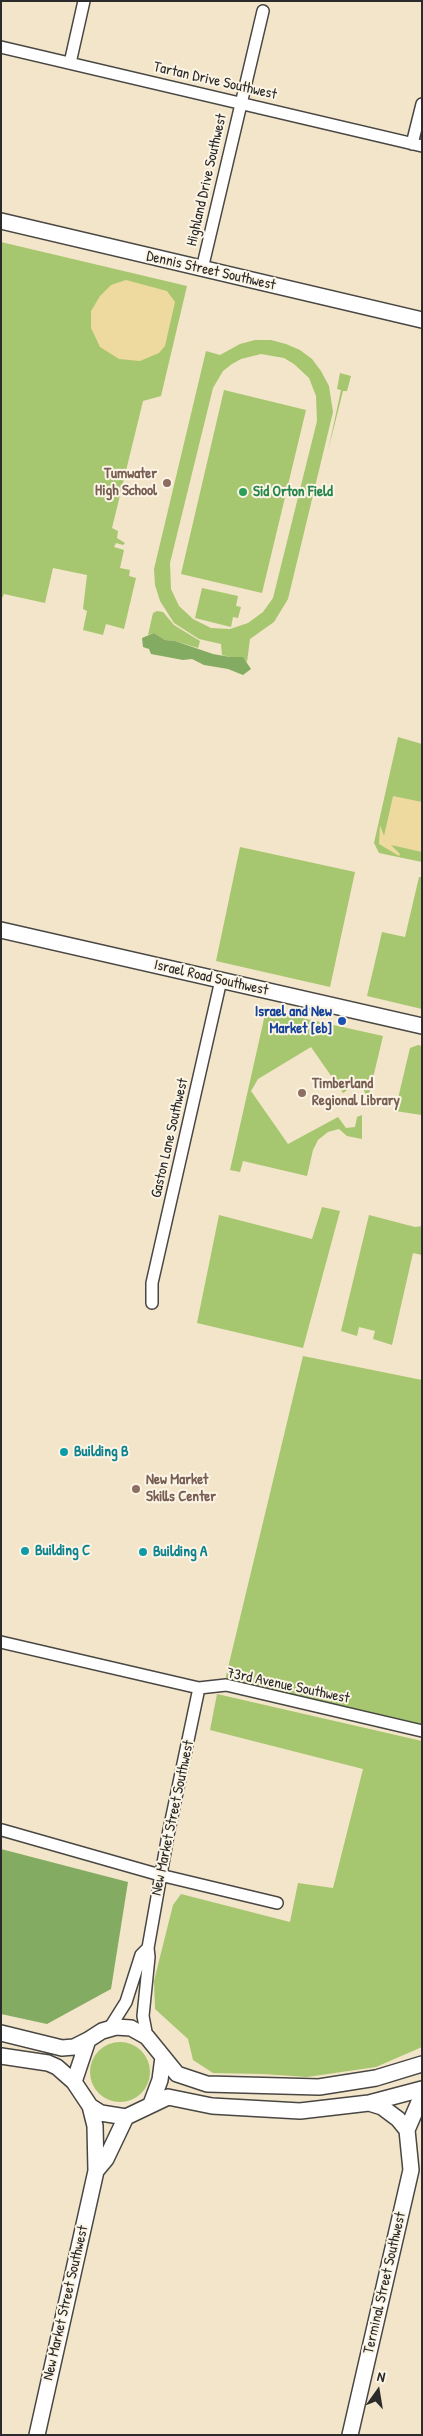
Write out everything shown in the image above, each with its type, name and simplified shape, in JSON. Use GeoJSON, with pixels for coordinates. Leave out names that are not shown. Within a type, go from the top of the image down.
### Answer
{"type":"FeatureCollection","features":[{"type":"Feature","properties":{"kind":"street"},"geometry":{"type":"LineString","coordinates":[[70,63],[84,1]]}},
{"type":"Feature","properties":{"kind":"street","name":"Highland Drive Southwest"},"geometry":{"type":"LineString","coordinates":[[202,269],[263,11]]}},
{"type":"Feature","properties":{"kind":"street","name":"Tartan Drive Southwest"},"geometry":{"type":"LineString","coordinates":[[1,47],[417,145]]}},
{"type":"Feature","properties":{"kind":"street"},"geometry":{"type":"LineString","coordinates":[[417,145],[422,104]]}},
{"type":"Feature","properties":{"kind":"street","name":"Dennis Street Southwest"},"geometry":{"type":"LineString","coordinates":[[1,221],[422,320]]}},
{"type":"Feature","properties":{"kind":"street","name":"Israel Road Southwest"},"geometry":{"type":"LineString","coordinates":[[1,930],[422,1026]]}},
{"type":"Feature","properties":{"kind":"street","name":"Gaston Lane Southwest"},"geometry":{"type":"LineString","coordinates":[[152,1303],[152,1283],[221,980]]}},
{"type":"Feature","properties":{"kind":"street","name":"73rd Avenue Southwest"},"geometry":{"type":"LineString","coordinates":[[1,1642],[199,1688],[226,1685],[422,1732]]}},
{"type":"Feature","properties":{"kind":"street","name":"New Market Street Southwest"},"geometry":{"type":"LineString","coordinates":[[148,2037],[143,2016],[149,1957],[148,1948],[160,1875],[199,1688]]}},
{"type":"Feature","properties":{"kind":"street"},"geometry":{"type":"LineString","coordinates":[[2,1830],[160,1875],[277,1903]]}},
{"type":"Feature","properties":{"kind":"street","name":"New Market Street Southwest"},"geometry":{"type":"LineString","coordinates":[[108,2028],[126,2002],[141,1955],[148,1948]]}},
{"type":"Feature","properties":{"kind":"street"},"geometry":{"type":"LineString","coordinates":[[1,2034],[62,2048],[74,2047],[108,2028],[131,2028],[148,2037],[173,2070],[184,2077],[207,2084],[319,2087],[376,2078],[422,2064]]}},
{"type":"Feature","properties":{"kind":"street"},"geometry":{"type":"LineString","coordinates":[[74,2082],[88,2040]]}},
{"type":"Feature","properties":{"kind":"street"},"geometry":{"type":"LineString","coordinates":[[1,2056],[48,2063],[57,2067],[74,2082],[90,2106],[101,2113],[126,2117],[138,2113],[163,2098],[173,2097],[225,2107],[300,2111],[369,2103],[422,2089]]}},
{"type":"Feature","properties":{"kind":"street"},"geometry":{"type":"LineString","coordinates":[[151,2104],[160,2080],[163,2057]]}},
{"type":"Feature","properties":{"kind":"street","name":"Terminal Street Southwest"},"geometry":{"type":"LineString","coordinates":[[350,2435],[411,2170],[407,2130],[422,2095]]}},
{"type":"Feature","properties":{"kind":"street"},"geometry":{"type":"LineString","coordinates":[[369,2103],[382,2107],[398,2119],[407,2130]]}},
{"type":"Feature","properties":{"kind":"street","name":"New Market Street Southwest"},"geometry":{"type":"LineString","coordinates":[[36,2435],[96,2171],[95,2131],[90,2106]]}},
{"type":"Feature","properties":{"kind":"street","name":"New Market Street Southwest"},"geometry":{"type":"LineString","coordinates":[[96,2171],[106,2160],[126,2117]]}},
{"type":"Feature","properties":{"kind":"green space"},"geometry":{"type":"Polygon","coordinates":[[[1,242],[187,286],[161,396],[143,401],[112,528],[118,531],[117,538],[125,543],[123,545],[116,543],[114,547],[124,550],[120,568],[130,570],[129,576],[136,578],[124,629],[106,624],[103,635],[83,630],[87,611],[83,609],[87,575],[53,568],[45,603],[4,594],[1,600],[1,242]]]}},
{"type":"Feature","properties":{"kind":"green space"},"geometry":{"type":"Polygon","coordinates":[[[255,340],[271,340],[300,350],[312,359],[329,386],[333,412],[288,599],[274,622],[250,639],[247,662],[242,657],[222,655],[221,644],[199,639],[174,623],[160,601],[155,585],[154,569],[206,351],[220,355],[240,344],[255,340]],[[261,354],[241,359],[223,371],[213,388],[170,563],[171,589],[179,606],[193,619],[211,628],[230,629],[248,623],[263,612],[273,598],[317,421],[316,396],[309,378],[294,364],[284,358],[261,354]]]}},
{"type":"Feature","properties":{"kind":"green space"},"geometry":{"type":"Polygon","coordinates":[[[340,373],[351,376],[347,391],[343,391],[328,451],[341,390],[337,389],[340,373]]]}},
{"type":"Feature","properties":{"kind":"green space","name":"Sid Orton Field"},"geometry":{"type":"Polygon","coordinates":[[[224,390],[306,410],[262,593],[181,574],[224,390]]]}},
{"type":"Feature","properties":{"kind":"green space"},"geometry":{"type":"Polygon","coordinates":[[[202,588],[238,596],[236,606],[241,607],[238,618],[233,617],[231,627],[195,618],[202,588]]]}},
{"type":"Feature","properties":{"kind":"green space"},"geometry":{"type":"Polygon","coordinates":[[[157,611],[163,612],[174,625],[200,641],[198,648],[165,640],[154,633],[148,635],[153,613],[157,611]]]}},
{"type":"Feature","properties":{"kind":"green space"},"geometry":{"type":"Polygon","coordinates":[[[154,633],[165,640],[175,641],[213,654],[243,657],[251,669],[243,675],[228,669],[204,665],[192,659],[183,660],[151,654],[149,649],[143,647],[142,638],[154,633]]]}},
{"type":"Feature","properties":{"kind":"green space"},"geometry":{"type":"Polygon","coordinates":[[[398,737],[422,744],[422,862],[379,853],[374,843],[398,737]]]}},
{"type":"Feature","properties":{"kind":"green space"},"geometry":{"type":"Polygon","coordinates":[[[240,847],[355,872],[330,987],[216,961],[240,847]]]}},
{"type":"Feature","properties":{"kind":"green space"},"geometry":{"type":"Polygon","coordinates":[[[419,877],[422,877],[422,1009],[367,996],[382,932],[405,937],[419,877]]]}},
{"type":"Feature","properties":{"kind":"green space"},"geometry":{"type":"Polygon","coordinates":[[[266,1010],[383,1036],[368,1099],[360,1082],[343,1093],[311,1047],[258,1079],[251,1091],[288,1144],[338,1117],[346,1128],[355,1127],[357,1117],[362,1115],[362,1139],[347,1136],[339,1129],[328,1132],[318,1140],[313,1150],[307,1176],[243,1161],[240,1172],[230,1170],[266,1010]]]}},
{"type":"Feature","properties":{"kind":"green space"},"geometry":{"type":"Polygon","coordinates":[[[418,1045],[422,1046],[422,1115],[395,1111],[410,1048],[418,1045]]]}},
{"type":"Feature","properties":{"kind":"green space"},"geometry":{"type":"Polygon","coordinates":[[[322,1207],[340,1211],[303,1348],[197,1323],[219,1215],[312,1239],[322,1207]]]}},
{"type":"Feature","properties":{"kind":"green space"},"geometry":{"type":"Polygon","coordinates":[[[369,1215],[415,1227],[422,1226],[422,1255],[413,1253],[392,1345],[373,1339],[375,1331],[359,1327],[357,1336],[341,1331],[369,1215]]]}},
{"type":"Feature","properties":{"kind":"green space"},"geometry":{"type":"Polygon","coordinates":[[[303,1356],[422,1380],[422,1731],[226,1685],[226,1676],[303,1356]]]}},
{"type":"Feature","properties":{"kind":"green space"},"geometry":{"type":"Polygon","coordinates":[[[217,1694],[422,1741],[422,2047],[376,2067],[307,2077],[213,2073],[193,2060],[188,2039],[155,2009],[154,1981],[173,1905],[181,1894],[290,1922],[298,1883],[333,1888],[363,1769],[210,1730],[217,1694]]]}},
{"type":"Feature","properties":{"kind":"green space"},"geometry":{"type":"Polygon","coordinates":[[[1,1849],[128,1882],[111,1989],[47,2024],[1,2014],[1,1849]]]}},
{"type":"Feature","properties":{"kind":"green space"},"geometry":{"type":"Polygon","coordinates":[[[120,2042],[137,2047],[145,2055],[150,2072],[145,2089],[137,2097],[120,2102],[103,2097],[95,2089],[90,2072],[95,2055],[103,2047],[120,2042]]]}},
{"type":"Feature","properties":{"kind":"sand"},"geometry":{"type":"Polygon","coordinates":[[[126,280],[167,291],[175,302],[165,346],[159,353],[140,361],[119,359],[100,347],[91,328],[91,311],[100,296],[111,285],[126,280]]]}},
{"type":"Feature","properties":{"kind":"sand"},"geometry":{"type":"Polygon","coordinates":[[[393,796],[422,802],[422,852],[391,845],[400,854],[399,856],[379,844],[380,825],[384,836],[393,796]]]}},
{"type":"Feature","properties":{"kind":"place","name":"Tumwater High School"},"geometry":{"type":"Point","coordinates":[167,483]}},
{"type":"Feature","properties":{"kind":"place","name":"Sid Orton Field"},"geometry":{"type":"Point","coordinates":[243,492]}},
{"type":"Feature","properties":{"kind":"place","name":"Israel and New Market [eb]"},"geometry":{"type":"Point","coordinates":[342,1021]}},
{"type":"Feature","properties":{"kind":"place","name":"Timberland Regional Library"},"geometry":{"type":"Point","coordinates":[302,1093]}},
{"type":"Feature","properties":{"kind":"place","name":"Building B"},"geometry":{"type":"Point","coordinates":[64,1452]}},
{"type":"Feature","properties":{"kind":"place","name":"New Market Skills Center"},"geometry":{"type":"Point","coordinates":[136,1489]}},
{"type":"Feature","properties":{"kind":"place","name":"Building C"},"geometry":{"type":"Point","coordinates":[25,1551]}},
{"type":"Feature","properties":{"kind":"place","name":"Building A"},"geometry":{"type":"Point","coordinates":[143,1552]}}]}
